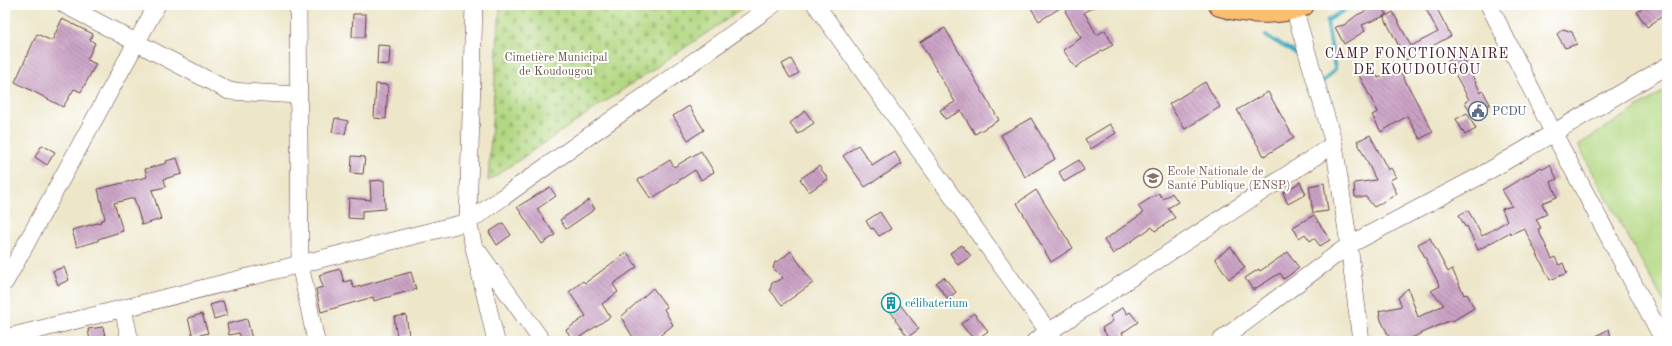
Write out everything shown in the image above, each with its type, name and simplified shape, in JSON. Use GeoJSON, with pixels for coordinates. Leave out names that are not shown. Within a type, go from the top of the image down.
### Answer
{"type":"FeatureCollection","features":[{"type":"Feature","properties":{"kind":"main road"},"geometry":{"type":"LineString","coordinates":[[1220,5],[1245,11],[1259,12],[1283,11],[1299,7]]}},
{"type":"Feature","properties":{"kind":"street"},"geometry":{"type":"LineString","coordinates":[[65,5],[230,91],[299,95]]}},
{"type":"Feature","properties":{"kind":"street"},"geometry":{"type":"LineString","coordinates":[[5,282],[157,5]]}},
{"type":"Feature","properties":{"kind":"street"},"geometry":{"type":"LineString","coordinates":[[298,5],[300,264],[316,341]]}},
{"type":"Feature","properties":{"kind":"street"},"geometry":{"type":"LineString","coordinates":[[474,5],[468,222],[496,341]]}},
{"type":"Feature","properties":{"kind":"street"},"geometry":{"type":"LineString","coordinates":[[5,338],[468,222],[773,5]]}},
{"type":"Feature","properties":{"kind":"street"},"geometry":{"type":"LineString","coordinates":[[816,5],[1046,338],[1334,144]]}},
{"type":"Feature","properties":{"kind":"street"},"geometry":{"type":"LineString","coordinates":[[1489,5],[1553,132],[1664,341]]}},
{"type":"Feature","properties":{"kind":"street"},"geometry":{"type":"LineString","coordinates":[[1299,7],[1334,144],[1361,341]]}},
{"type":"Feature","properties":{"kind":"street"},"geometry":{"type":"LineString","coordinates":[[1220,341],[1349,245],[1480,176],[1667,66]]}},
{"type":"Feature","properties":{"kind":"street"},"geometry":{"type":"LineString","coordinates":[[473,244],[542,341]]}},
{"type":"Feature","properties":{"kind":"street"},"geometry":{"type":"LineString","coordinates":[[122,308],[130,341]]}},
{"type":"Feature","properties":{"kind":"green space","name":"Cimetière Municipal de Koudougou"},"geometry":{"type":"Polygon","coordinates":[[[500,5],[748,5],[488,181],[500,5]]]}},
{"type":"Feature","properties":{"kind":"green space"},"geometry":{"type":"Polygon","coordinates":[[[1667,89],[1667,308],[1578,145],[1667,89]]]}},
{"type":"Feature","properties":{"kind":"building"},"geometry":{"type":"Polygon","coordinates":[[[1029,5],[1065,5],[1039,21],[1029,5]]]}},
{"type":"Feature","properties":{"kind":"building"},"geometry":{"type":"Polygon","coordinates":[[[1075,5],[1098,5],[1084,12],[1097,35],[1105,30],[1113,45],[1087,59],[1076,68],[1063,50],[1081,38],[1065,11],[1075,5]]]}},
{"type":"Feature","properties":{"kind":"building"},"geometry":{"type":"Polygon","coordinates":[[[1382,5],[1387,15],[1362,25],[1365,31],[1344,44],[1335,27],[1344,25],[1357,15],[1368,10],[1367,9],[1382,5]]]}},
{"type":"Feature","properties":{"kind":"building"},"geometry":{"type":"Polygon","coordinates":[[[1424,5],[1435,5],[1451,36],[1406,60],[1384,17],[1393,12],[1411,46],[1438,32],[1424,5]]]}},
{"type":"Feature","properties":{"kind":"building"},"geometry":{"type":"Polygon","coordinates":[[[1648,5],[1665,5],[1667,13],[1647,27],[1637,12],[1648,5]]]}},
{"type":"Feature","properties":{"kind":"building"},"geometry":{"type":"Polygon","coordinates":[[[353,14],[366,14],[365,37],[352,37],[353,14]]]}},
{"type":"Feature","properties":{"kind":"building"},"geometry":{"type":"Polygon","coordinates":[[[62,19],[93,34],[90,40],[95,43],[87,60],[96,64],[81,92],[74,89],[63,107],[15,82],[37,34],[52,41],[62,19]]]}},
{"type":"Feature","properties":{"kind":"building"},"geometry":{"type":"Polygon","coordinates":[[[945,28],[999,120],[975,134],[961,111],[945,119],[940,110],[955,102],[920,42],[945,28]]]}},
{"type":"Feature","properties":{"kind":"building"},"geometry":{"type":"Polygon","coordinates":[[[1563,29],[1572,32],[1577,44],[1565,48],[1557,34],[1563,29]]]}},
{"type":"Feature","properties":{"kind":"building"},"geometry":{"type":"Polygon","coordinates":[[[378,45],[390,46],[389,65],[377,64],[378,45]]]}},
{"type":"Feature","properties":{"kind":"building"},"geometry":{"type":"Polygon","coordinates":[[[1461,54],[1481,93],[1483,91],[1490,104],[1471,114],[1465,102],[1469,100],[1448,61],[1461,54]]]}},
{"type":"Feature","properties":{"kind":"building"},"geometry":{"type":"Polygon","coordinates":[[[791,59],[799,73],[790,78],[782,64],[791,59]]]}},
{"type":"Feature","properties":{"kind":"building"},"geometry":{"type":"Polygon","coordinates":[[[1373,68],[1378,78],[1400,71],[1433,132],[1420,139],[1407,116],[1381,132],[1372,115],[1378,112],[1359,75],[1373,68]]]}},
{"type":"Feature","properties":{"kind":"building"},"geometry":{"type":"Polygon","coordinates":[[[1205,82],[1220,107],[1185,129],[1169,104],[1205,82]]]}},
{"type":"Feature","properties":{"kind":"building"},"geometry":{"type":"Polygon","coordinates":[[[376,84],[388,85],[386,119],[374,118],[376,84]]]}},
{"type":"Feature","properties":{"kind":"building"},"geometry":{"type":"Polygon","coordinates":[[[1268,92],[1294,138],[1264,156],[1237,110],[1268,92]]]}},
{"type":"Feature","properties":{"kind":"building"},"geometry":{"type":"Polygon","coordinates":[[[689,106],[704,130],[688,140],[673,116],[689,106]]]}},
{"type":"Feature","properties":{"kind":"building"},"geometry":{"type":"Polygon","coordinates":[[[805,111],[814,123],[798,134],[790,123],[805,111]]]}},
{"type":"Feature","properties":{"kind":"building"},"geometry":{"type":"Polygon","coordinates":[[[1467,113],[1476,129],[1465,135],[1456,119],[1467,113]]]}},
{"type":"Feature","properties":{"kind":"building"},"geometry":{"type":"Polygon","coordinates":[[[335,118],[348,121],[345,134],[332,132],[335,118]]]}},
{"type":"Feature","properties":{"kind":"building"},"geometry":{"type":"Polygon","coordinates":[[[1031,118],[1055,159],[1025,177],[1001,135],[1031,118]]]}},
{"type":"Feature","properties":{"kind":"building"},"geometry":{"type":"Polygon","coordinates":[[[1110,124],[1116,133],[1091,149],[1085,139],[1110,124]]]}},
{"type":"Feature","properties":{"kind":"building"},"geometry":{"type":"Polygon","coordinates":[[[1370,135],[1388,170],[1391,168],[1396,177],[1390,180],[1397,194],[1374,207],[1366,197],[1355,197],[1354,183],[1376,180],[1357,141],[1370,135]]]}},
{"type":"Feature","properties":{"kind":"building"},"geometry":{"type":"Polygon","coordinates":[[[42,145],[55,152],[47,165],[35,157],[42,145]]]}},
{"type":"Feature","properties":{"kind":"building"},"geometry":{"type":"Polygon","coordinates":[[[858,145],[872,165],[894,151],[902,164],[865,187],[843,156],[858,145]]]}},
{"type":"Feature","properties":{"kind":"building"},"geometry":{"type":"Polygon","coordinates":[[[701,151],[714,172],[701,180],[695,170],[651,199],[638,180],[670,160],[674,167],[701,151]]]}},
{"type":"Feature","properties":{"kind":"building"},"geometry":{"type":"Polygon","coordinates":[[[352,156],[365,157],[363,174],[351,173],[352,156]]]}},
{"type":"Feature","properties":{"kind":"building"},"geometry":{"type":"Polygon","coordinates":[[[177,158],[182,174],[164,179],[166,187],[152,190],[161,219],[142,225],[134,198],[114,203],[123,231],[98,239],[98,241],[77,247],[72,230],[101,222],[100,221],[105,219],[98,189],[147,177],[145,169],[167,163],[166,161],[177,158]]]}},
{"type":"Feature","properties":{"kind":"building"},"geometry":{"type":"Polygon","coordinates":[[[1079,160],[1084,170],[1064,182],[1059,172],[1079,160]]]}},
{"type":"Feature","properties":{"kind":"building"},"geometry":{"type":"Polygon","coordinates":[[[1550,165],[1557,179],[1551,182],[1557,197],[1542,203],[1547,214],[1536,219],[1541,228],[1538,229],[1552,259],[1555,257],[1559,265],[1563,263],[1567,273],[1550,280],[1524,228],[1511,234],[1510,232],[1478,250],[1467,226],[1465,227],[1459,215],[1468,210],[1482,236],[1507,221],[1502,209],[1512,206],[1502,190],[1541,167],[1543,169],[1550,165]]]}},
{"type":"Feature","properties":{"kind":"building"},"geometry":{"type":"Polygon","coordinates":[[[819,166],[828,179],[809,192],[800,179],[819,166]]]}},
{"type":"Feature","properties":{"kind":"building"},"geometry":{"type":"Polygon","coordinates":[[[384,180],[385,209],[362,211],[362,219],[348,218],[349,198],[371,200],[370,181],[384,180]]]}},
{"type":"Feature","properties":{"kind":"building"},"geometry":{"type":"Polygon","coordinates":[[[1300,182],[1306,194],[1288,204],[1283,193],[1300,182]]]}},
{"type":"Feature","properties":{"kind":"building"},"geometry":{"type":"Polygon","coordinates":[[[1324,183],[1328,211],[1313,213],[1309,186],[1324,183]]]}},
{"type":"Feature","properties":{"kind":"building"},"geometry":{"type":"Polygon","coordinates":[[[550,187],[556,196],[537,209],[555,235],[542,244],[517,207],[550,187]]]}},
{"type":"Feature","properties":{"kind":"building"},"geometry":{"type":"Polygon","coordinates":[[[1036,190],[1073,248],[1051,262],[1017,203],[1036,190]]]}},
{"type":"Feature","properties":{"kind":"building"},"geometry":{"type":"Polygon","coordinates":[[[1159,193],[1163,199],[1172,193],[1178,202],[1168,208],[1175,218],[1155,231],[1152,227],[1113,254],[1104,240],[1143,213],[1138,206],[1159,193]]]}},
{"type":"Feature","properties":{"kind":"building"},"geometry":{"type":"Polygon","coordinates":[[[589,200],[595,209],[566,229],[560,220],[589,200]]]}},
{"type":"Feature","properties":{"kind":"building"},"geometry":{"type":"Polygon","coordinates":[[[880,212],[891,229],[879,236],[873,228],[871,229],[866,221],[880,212]]]}},
{"type":"Feature","properties":{"kind":"building"},"geometry":{"type":"Polygon","coordinates":[[[1314,215],[1330,240],[1320,246],[1314,238],[1310,241],[1305,234],[1299,238],[1293,227],[1314,215]]]}},
{"type":"Feature","properties":{"kind":"building"},"geometry":{"type":"Polygon","coordinates":[[[503,223],[511,235],[497,245],[489,232],[503,223]]]}},
{"type":"Feature","properties":{"kind":"building"},"geometry":{"type":"Polygon","coordinates":[[[1430,238],[1448,272],[1452,269],[1464,295],[1467,294],[1474,308],[1451,322],[1451,320],[1405,341],[1391,341],[1381,320],[1379,311],[1402,306],[1398,298],[1408,288],[1418,317],[1444,305],[1431,291],[1440,286],[1418,244],[1430,238]]]}},
{"type":"Feature","properties":{"kind":"building"},"geometry":{"type":"Polygon","coordinates":[[[962,245],[971,256],[958,265],[950,253],[962,245]]]}},
{"type":"Feature","properties":{"kind":"building"},"geometry":{"type":"Polygon","coordinates":[[[1231,247],[1245,268],[1229,279],[1215,258],[1231,247]]]}},
{"type":"Feature","properties":{"kind":"building"},"geometry":{"type":"Polygon","coordinates":[[[791,251],[813,283],[782,305],[770,290],[772,283],[783,278],[773,268],[775,262],[779,261],[791,251]]]}},
{"type":"Feature","properties":{"kind":"building"},"geometry":{"type":"Polygon","coordinates":[[[627,252],[637,267],[613,284],[618,292],[602,304],[610,317],[574,341],[566,330],[586,316],[569,292],[583,281],[585,283],[627,252]]]}},
{"type":"Feature","properties":{"kind":"building"},"geometry":{"type":"Polygon","coordinates":[[[1288,252],[1299,268],[1284,279],[1280,273],[1253,290],[1245,278],[1259,269],[1260,271],[1288,252]]]}},
{"type":"Feature","properties":{"kind":"building"},"geometry":{"type":"Polygon","coordinates":[[[64,267],[69,280],[58,285],[53,271],[64,267]]]}},
{"type":"Feature","properties":{"kind":"building"},"geometry":{"type":"Polygon","coordinates":[[[340,269],[344,282],[351,280],[354,288],[411,272],[416,289],[374,301],[373,297],[321,312],[316,289],[323,287],[319,275],[340,269]]]}},
{"type":"Feature","properties":{"kind":"building"},"geometry":{"type":"Polygon","coordinates":[[[944,277],[956,292],[948,299],[936,283],[944,277]]]}},
{"type":"Feature","properties":{"kind":"building"},"geometry":{"type":"Polygon","coordinates":[[[653,288],[667,307],[664,309],[673,325],[653,341],[635,341],[621,317],[653,288]]]}},
{"type":"Feature","properties":{"kind":"building"},"geometry":{"type":"Polygon","coordinates":[[[892,294],[919,329],[908,337],[883,301],[892,294]]]}},
{"type":"Feature","properties":{"kind":"building"},"geometry":{"type":"Polygon","coordinates":[[[223,301],[227,315],[214,319],[210,305],[223,301]]]}},
{"type":"Feature","properties":{"kind":"building"},"geometry":{"type":"Polygon","coordinates":[[[1123,307],[1127,314],[1130,312],[1138,322],[1122,333],[1127,341],[1110,341],[1102,328],[1113,321],[1110,316],[1123,307]]]}},
{"type":"Feature","properties":{"kind":"building"},"geometry":{"type":"Polygon","coordinates":[[[974,313],[988,331],[975,341],[961,324],[974,313]]]}},
{"type":"Feature","properties":{"kind":"building"},"geometry":{"type":"Polygon","coordinates":[[[202,314],[208,333],[193,337],[188,318],[202,314]]]}},
{"type":"Feature","properties":{"kind":"building"},"geometry":{"type":"Polygon","coordinates":[[[406,315],[409,335],[397,337],[394,317],[406,315]]]}},
{"type":"Feature","properties":{"kind":"building"},"geometry":{"type":"Polygon","coordinates":[[[247,319],[252,339],[242,341],[239,333],[229,335],[227,324],[247,319]]]}},
{"type":"Feature","properties":{"kind":"building"},"geometry":{"type":"Polygon","coordinates":[[[103,327],[106,341],[90,341],[88,329],[103,327]]]}},
{"type":"Feature","properties":{"kind":"building"},"geometry":{"type":"Polygon","coordinates":[[[1609,329],[1612,341],[1587,341],[1609,329]]]}},
{"type":"Feature","properties":{"kind":"waterway"},"geometry":{"type":"LineString","coordinates":[[1322,83],[1335,69],[1327,21],[1352,5]]}},
{"type":"Feature","properties":{"kind":"waterway"},"geometry":{"type":"LineString","coordinates":[[1266,36],[1304,58]]}},
{"type":"Feature","properties":{"kind":"place","name":"PCDU"},"geometry":{"type":"Point","coordinates":[1478,111]}},
{"type":"Feature","properties":{"kind":"place","name":"Ecole Nationale de Santé Publique (ENSP)"},"geometry":{"type":"Point","coordinates":[1153,178]}},
{"type":"Feature","properties":{"kind":"place","name":"célibaterium"},"geometry":{"type":"Point","coordinates":[891,303]}},
{"type":"Feature","properties":{"kind":"district","name":"CAMP FONCTIONNAIRE DE KOUDOUGOU"},"geometry":{"type":"Point","coordinates":[1417,62]}}]}
